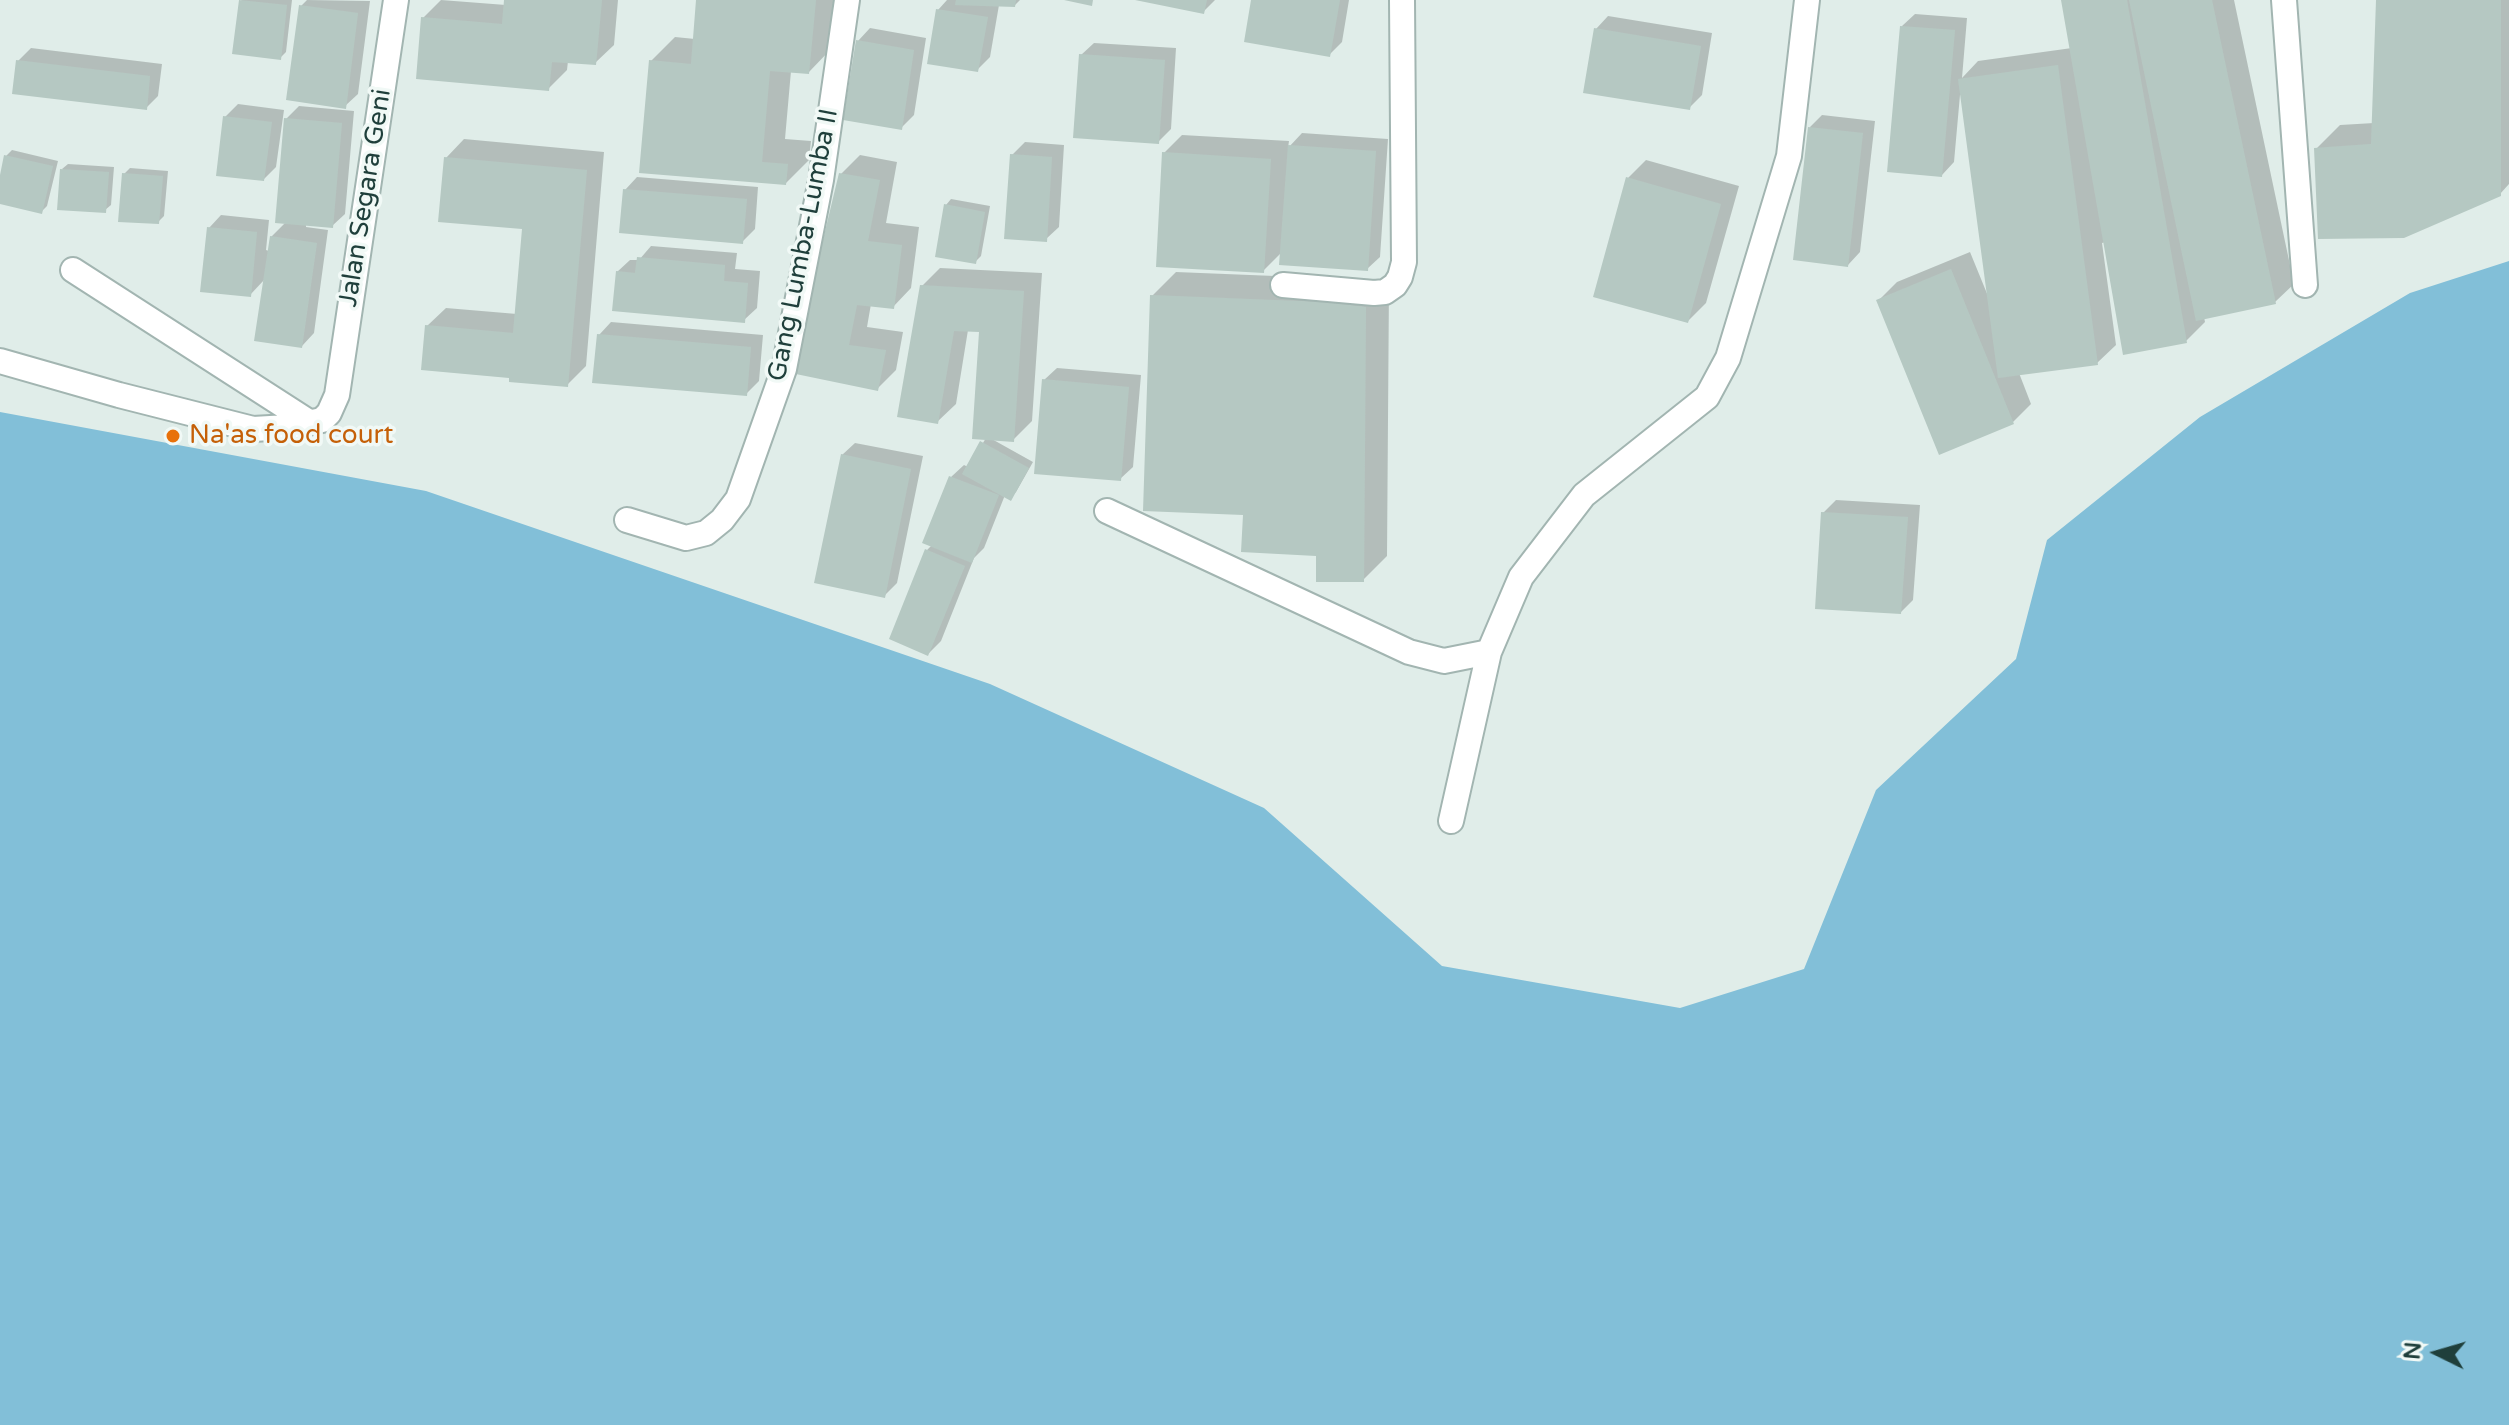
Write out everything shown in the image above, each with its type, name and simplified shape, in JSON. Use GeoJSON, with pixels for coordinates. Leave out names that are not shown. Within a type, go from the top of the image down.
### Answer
{"type":"FeatureCollection","features":[{"type":"Feature","properties":{"kind":"street","name":"Jalan Segara Geni"},"geometry":{"type":"LineString","coordinates":[[309,422],[322,420],[329,413],[337,395],[396,0]]}},
{"type":"Feature","properties":{"kind":"street","name":"Gang Lumba-Lumba II"},"geometry":{"type":"LineString","coordinates":[[627,520],[686,538],[706,533],[722,520],[738,499],[784,369],[821,180],[847,0]]}},
{"type":"Feature","properties":{"kind":"street"},"geometry":{"type":"LineString","coordinates":[[1283,285],[1374,293],[1385,292],[1400,277],[1404,262],[1402,0]]}},
{"type":"Feature","properties":{"kind":"street"},"geometry":{"type":"LineString","coordinates":[[1451,821],[1489,652],[1521,577],[1584,495],[1707,397],[1728,358],[1789,156],[1807,0]]}},
{"type":"Feature","properties":{"kind":"street"},"geometry":{"type":"LineString","coordinates":[[2284,0],[2305,285]]}},
{"type":"Feature","properties":{"kind":"street"},"geometry":{"type":"LineString","coordinates":[[73,270],[309,422]]}},
{"type":"Feature","properties":{"kind":"street"},"geometry":{"type":"LineString","coordinates":[[0,361],[253,429],[309,422]]}},
{"type":"Feature","properties":{"kind":"street"},"geometry":{"type":"LineString","coordinates":[[1107,511],[1409,652],[1444,661],[1489,652]]}},
{"type":"Feature","properties":{"kind":"water"},"geometry":{"type":"Polygon","coordinates":[[[2509,261],[2509,1425],[0,1425],[0,412],[426,491],[990,684],[1264,808],[1442,966],[1680,1008],[1804,969],[1876,790],[2016,659],[2047,540],[2200,417],[2410,293],[2509,261]]]}},
{"type":"Feature","properties":{"kind":"building"},"geometry":{"type":"Polygon","coordinates":[[[239,0],[287,5],[281,60],[232,54],[239,0]]]}},
{"type":"Feature","properties":{"kind":"building"},"geometry":{"type":"Polygon","coordinates":[[[504,0],[602,0],[596,65],[552,62],[549,91],[416,79],[421,17],[502,24],[504,0]]]}},
{"type":"Feature","properties":{"kind":"building"},"geometry":{"type":"Polygon","coordinates":[[[696,0],[816,0],[809,74],[770,71],[762,162],[788,164],[786,185],[639,173],[649,60],[691,64],[696,0]]]}},
{"type":"Feature","properties":{"kind":"building"},"geometry":{"type":"Polygon","coordinates":[[[956,0],[1016,0],[1015,7],[955,5],[956,0]]]}},
{"type":"Feature","properties":{"kind":"building"},"geometry":{"type":"Polygon","coordinates":[[[1064,0],[1093,0],[1092,6],[1064,0]]]}},
{"type":"Feature","properties":{"kind":"building"},"geometry":{"type":"Polygon","coordinates":[[[1135,0],[1207,0],[1204,14],[1135,0]]]}},
{"type":"Feature","properties":{"kind":"building"},"geometry":{"type":"Polygon","coordinates":[[[1251,0],[1340,0],[1330,57],[1244,42],[1251,0]]]}},
{"type":"Feature","properties":{"kind":"building"},"geometry":{"type":"Polygon","coordinates":[[[2061,0],[2127,0],[2187,343],[2123,355],[2061,0]]]}},
{"type":"Feature","properties":{"kind":"building"},"geometry":{"type":"Polygon","coordinates":[[[2129,0],[2212,0],[2276,304],[2196,321],[2129,0]]]}},
{"type":"Feature","properties":{"kind":"building"},"geometry":{"type":"Polygon","coordinates":[[[2376,0],[2501,0],[2501,196],[2404,238],[2318,239],[2314,148],[2371,144],[2376,0]]]}},
{"type":"Feature","properties":{"kind":"building"},"geometry":{"type":"Polygon","coordinates":[[[299,5],[358,13],[346,109],[286,100],[299,5]]]}},
{"type":"Feature","properties":{"kind":"building"},"geometry":{"type":"Polygon","coordinates":[[[936,9],[988,17],[978,72],[927,64],[936,9]]]}},
{"type":"Feature","properties":{"kind":"building"},"geometry":{"type":"Polygon","coordinates":[[[1900,26],[1955,30],[1942,177],[1887,172],[1900,26]]]}},
{"type":"Feature","properties":{"kind":"building"},"geometry":{"type":"Polygon","coordinates":[[[1594,28],[1701,46],[1690,110],[1583,93],[1594,28]]]}},
{"type":"Feature","properties":{"kind":"building"},"geometry":{"type":"Polygon","coordinates":[[[856,40],[914,50],[902,130],[843,120],[856,40]]]}},
{"type":"Feature","properties":{"kind":"building"},"geometry":{"type":"Polygon","coordinates":[[[1079,54],[1165,60],[1159,144],[1073,138],[1079,54]]]}},
{"type":"Feature","properties":{"kind":"building"},"geometry":{"type":"Polygon","coordinates":[[[16,60],[150,76],[147,110],[12,94],[16,60]]]}},
{"type":"Feature","properties":{"kind":"building"},"geometry":{"type":"Polygon","coordinates":[[[2058,65],[2098,365],[1998,378],[1958,79],[2058,65]]]}},
{"type":"Feature","properties":{"kind":"building"},"geometry":{"type":"Polygon","coordinates":[[[223,116],[272,122],[264,181],[216,176],[223,116]]]}},
{"type":"Feature","properties":{"kind":"building"},"geometry":{"type":"Polygon","coordinates":[[[284,118],[342,123],[333,228],[275,223],[284,118]]]}},
{"type":"Feature","properties":{"kind":"building"},"geometry":{"type":"Polygon","coordinates":[[[1808,127],[1863,133],[1848,267],[1793,260],[1808,127]]]}},
{"type":"Feature","properties":{"kind":"building"},"geometry":{"type":"Polygon","coordinates":[[[1288,145],[1376,151],[1368,271],[1279,265],[1288,145]]]}},
{"type":"Feature","properties":{"kind":"building"},"geometry":{"type":"Polygon","coordinates":[[[1162,152],[1271,159],[1264,273],[1156,267],[1162,152]]]}},
{"type":"Feature","properties":{"kind":"building"},"geometry":{"type":"Polygon","coordinates":[[[1010,154],[1052,157],[1047,242],[1004,239],[1010,154]]]}},
{"type":"Feature","properties":{"kind":"building"},"geometry":{"type":"Polygon","coordinates":[[[4,155],[53,166],[42,214],[0,204],[4,155]]]}},
{"type":"Feature","properties":{"kind":"building"},"geometry":{"type":"Polygon","coordinates":[[[444,157],[587,170],[568,387],[421,370],[425,325],[513,333],[522,229],[438,222],[444,157]]]}},
{"type":"Feature","properties":{"kind":"building"},"geometry":{"type":"Polygon","coordinates":[[[60,169],[109,172],[106,213],[57,210],[60,169]]]}},
{"type":"Feature","properties":{"kind":"building"},"geometry":{"type":"Polygon","coordinates":[[[122,173],[163,176],[159,224],[118,222],[122,173]]]}},
{"type":"Feature","properties":{"kind":"building"},"geometry":{"type":"Polygon","coordinates":[[[839,173],[880,180],[868,241],[902,245],[894,309],[857,305],[849,345],[886,350],[878,391],[791,373],[839,173]]]}},
{"type":"Feature","properties":{"kind":"building"},"geometry":{"type":"Polygon","coordinates":[[[1626,177],[1721,204],[1688,323],[1593,297],[1626,177]]]}},
{"type":"Feature","properties":{"kind":"building"},"geometry":{"type":"Polygon","coordinates":[[[623,189],[747,199],[743,244],[619,233],[623,189]]]}},
{"type":"Feature","properties":{"kind":"building"},"geometry":{"type":"Polygon","coordinates":[[[944,204],[985,212],[976,264],[935,257],[944,204]]]}},
{"type":"Feature","properties":{"kind":"building"},"geometry":{"type":"Polygon","coordinates":[[[207,227],[257,232],[251,297],[200,292],[207,227]]]}},
{"type":"Feature","properties":{"kind":"building"},"geometry":{"type":"Polygon","coordinates":[[[270,236],[317,243],[302,348],[254,341],[270,236]]]}},
{"type":"Feature","properties":{"kind":"building"},"geometry":{"type":"Polygon","coordinates":[[[637,257],[725,265],[724,281],[748,283],[745,323],[612,311],[616,271],[635,273],[637,257]]]}},
{"type":"Feature","properties":{"kind":"building"},"geometry":{"type":"Polygon","coordinates":[[[1951,269],[2014,424],[1939,455],[1876,300],[1951,269]]]}},
{"type":"Feature","properties":{"kind":"building"},"geometry":{"type":"Polygon","coordinates":[[[920,285],[1024,291],[1014,442],[972,439],[979,332],[954,331],[938,424],[897,417],[920,285]]]}},
{"type":"Feature","properties":{"kind":"building"},"geometry":{"type":"Polygon","coordinates":[[[1150,295],[1324,302],[1366,307],[1364,582],[1316,582],[1316,556],[1241,552],[1243,515],[1143,511],[1150,295]]]}},
{"type":"Feature","properties":{"kind":"building"},"geometry":{"type":"Polygon","coordinates":[[[597,334],[751,347],[747,396],[592,383],[597,334]]]}},
{"type":"Feature","properties":{"kind":"building"},"geometry":{"type":"Polygon","coordinates":[[[1042,379],[1129,387],[1121,481],[1034,474],[1042,379]]]}},
{"type":"Feature","properties":{"kind":"building"},"geometry":{"type":"Polygon","coordinates":[[[980,441],[1029,468],[1011,501],[962,474],[980,441]]]}},
{"type":"Feature","properties":{"kind":"building"},"geometry":{"type":"Polygon","coordinates":[[[841,454],[911,469],[885,598],[814,583],[841,454]]]}},
{"type":"Feature","properties":{"kind":"building"},"geometry":{"type":"Polygon","coordinates":[[[949,476],[999,495],[972,563],[922,543],[949,476]]]}},
{"type":"Feature","properties":{"kind":"building"},"geometry":{"type":"Polygon","coordinates":[[[1821,512],[1908,517],[1901,614],[1815,609],[1821,512]]]}},
{"type":"Feature","properties":{"kind":"building"},"geometry":{"type":"Polygon","coordinates":[[[925,549],[965,566],[928,656],[889,639],[925,549]]]}},
{"type":"Feature","properties":{"kind":"place","name":"Na'as food court"},"geometry":{"type":"Point","coordinates":[173,436]}}]}
